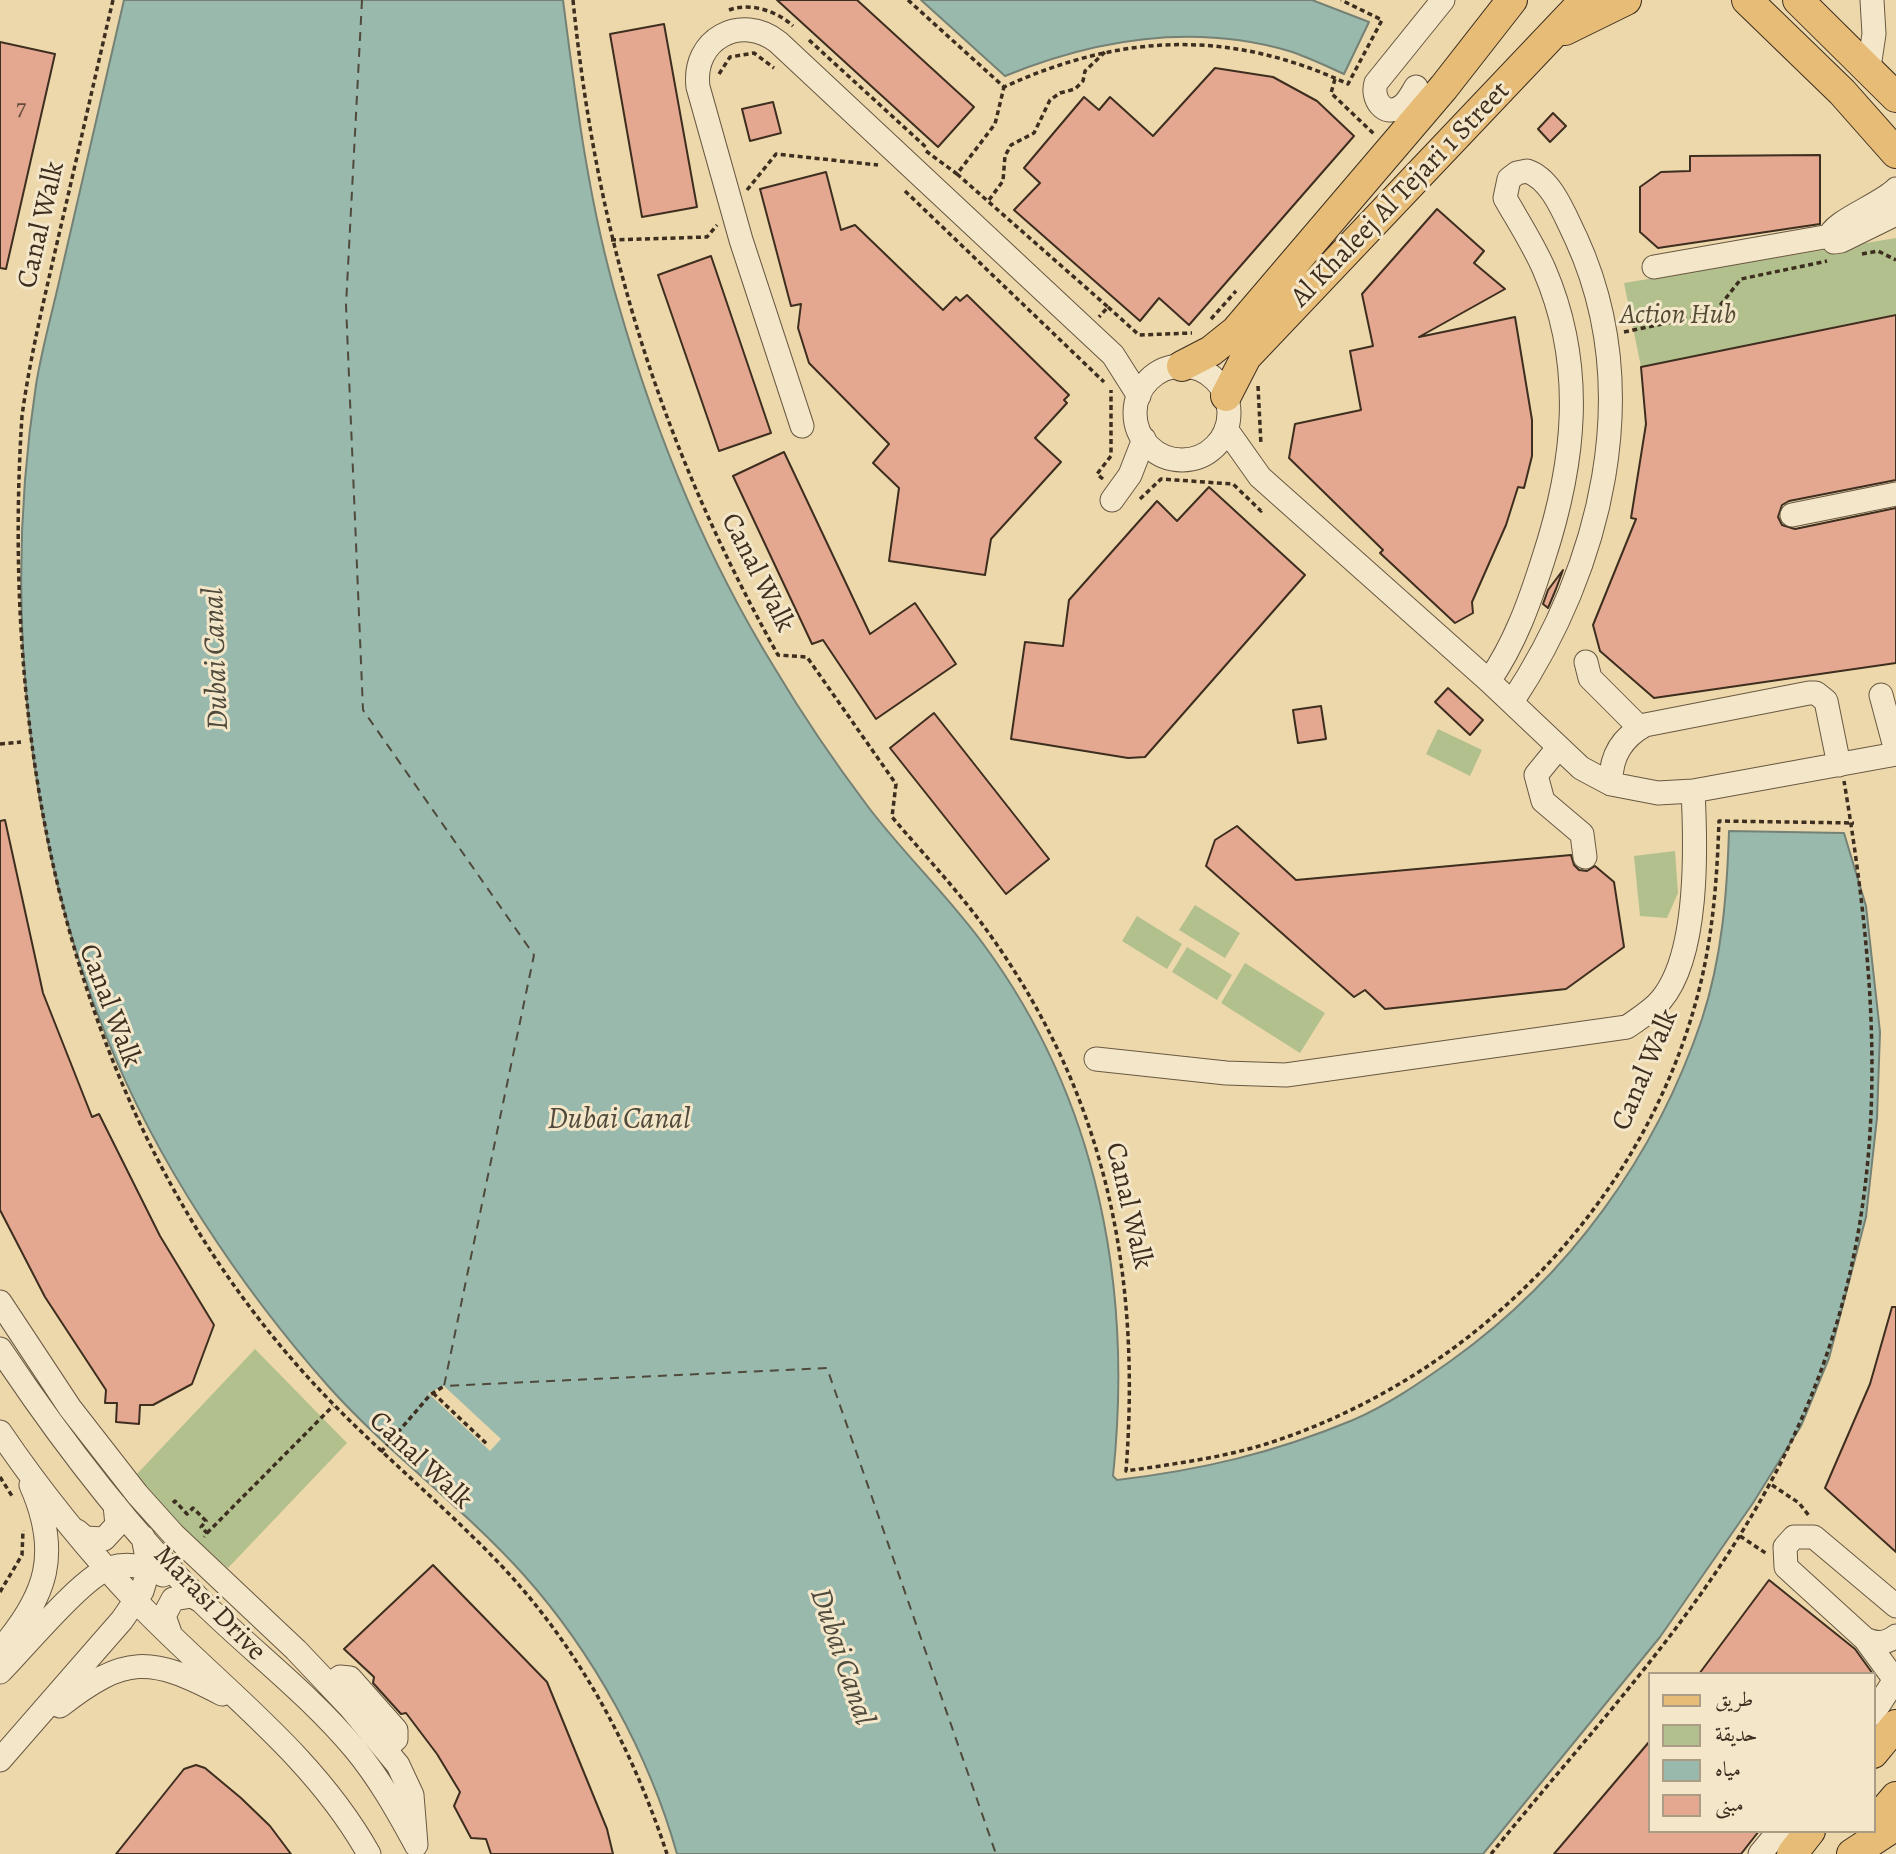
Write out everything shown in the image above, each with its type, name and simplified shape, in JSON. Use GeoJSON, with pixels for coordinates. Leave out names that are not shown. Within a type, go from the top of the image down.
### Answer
{"type":"FeatureCollection","features":[{"type":"Feature","properties":{"kind":"main road","name":"Al Khaleej Al Tejari 1 Street"},"geometry":{"type":"LineString","coordinates":[[1226,396],[1246,357],[1584,0]]}},
{"type":"Feature","properties":{"kind":"main road"},"geometry":{"type":"LineString","coordinates":[[1552,36],[1626,0]]}},
{"type":"Feature","properties":{"kind":"main road"},"geometry":{"type":"LineString","coordinates":[[1720,0],[1781,51],[1807,57]]}},
{"type":"Feature","properties":{"kind":"main road"},"geometry":{"type":"LineString","coordinates":[[1747,0],[1807,57],[1896,153]]}},
{"type":"Feature","properties":{"kind":"main road"},"geometry":{"type":"LineString","coordinates":[[1798,0],[1896,97]]}},
{"type":"Feature","properties":{"kind":"main road","name":"Al Khaleej Al Tejari 1 Street"},"geometry":{"type":"LineString","coordinates":[[1169,370],[1211,351],[1236,331],[1430,87],[1508,2]]}},
{"type":"Feature","properties":{"kind":"main road"},"geometry":{"type":"LineString","coordinates":[[1875,1751],[1896,1725]]}},
{"type":"Feature","properties":{"kind":"main road"},"geometry":{"type":"LineString","coordinates":[[1875,1822],[1896,1797]]}},
{"type":"Feature","properties":{"kind":"main road"},"geometry":{"type":"LineString","coordinates":[[1850,1854],[1896,1825]]}},
{"type":"Feature","properties":{"kind":"main road"},"geometry":{"type":"LineString","coordinates":[[1791,1854],[1808,1833]]}},
{"type":"Feature","properties":{"kind":"main road"},"geometry":{"type":"LineString","coordinates":[[1850,1854],[1866,1833]]}},
{"type":"Feature","properties":{"kind":"street"},"geometry":{"type":"LineString","coordinates":[[1430,87],[1394,110],[1379,105],[1374,90],[1443,0]]}},
{"type":"Feature","properties":{"kind":"street"},"geometry":{"type":"LineString","coordinates":[[1868,67],[1874,34],[1872,0]]}},
{"type":"Feature","properties":{"kind":"street"},"geometry":{"type":"LineString","coordinates":[[802,426],[720,217],[696,76],[698,65],[708,45],[727,32],[737,29],[759,31],[778,42],[1113,355],[1139,396],[1136,418],[1152,447],[1182,460],[1208,452],[1226,429],[1229,418],[1226,396],[1221,386],[1204,371],[1169,370],[1113,355]]}},
{"type":"Feature","properties":{"kind":"street"},"geometry":{"type":"LineString","coordinates":[[1388,69],[1430,87]]}},
{"type":"Feature","properties":{"kind":"street"},"geometry":{"type":"LineString","coordinates":[[1489,681],[1526,614],[1562,501],[1572,413],[1568,354],[1554,296],[1544,268],[1505,198],[1509,179],[1517,173],[1537,174],[1544,181],[1587,262],[1606,336],[1611,419],[1608,459],[1589,536],[1553,629],[1512,702]]}},
{"type":"Feature","properties":{"kind":"street"},"geometry":{"type":"LineString","coordinates":[[1654,267],[1830,236],[1834,227],[1886,212],[1896,189]]}},
{"type":"Feature","properties":{"kind":"street"},"geometry":{"type":"LineString","coordinates":[[1139,396],[1169,370]]}},
{"type":"Feature","properties":{"kind":"street"},"geometry":{"type":"LineString","coordinates":[[1226,429],[1260,477],[1489,681],[1558,748],[1581,768],[1611,784],[1658,793],[1693,791],[1896,752],[1881,695]]}},
{"type":"Feature","properties":{"kind":"street"},"geometry":{"type":"LineString","coordinates":[[1112,500],[1152,447]]}},
{"type":"Feature","properties":{"kind":"street"},"geometry":{"type":"LineString","coordinates":[[1208,452],[1260,477]]}},
{"type":"Feature","properties":{"kind":"street"},"geometry":{"type":"LineString","coordinates":[[1792,515],[1896,494]]}},
{"type":"Feature","properties":{"kind":"street"},"geometry":{"type":"LineString","coordinates":[[1526,614],[1530,630],[1537,635],[1546,634],[1553,629]]}},
{"type":"Feature","properties":{"kind":"street"},"geometry":{"type":"LineString","coordinates":[[1590,661],[1597,674],[1642,727]]}},
{"type":"Feature","properties":{"kind":"street"},"geometry":{"type":"LineString","coordinates":[[1581,768],[1616,751],[1642,727],[1816,693],[1826,701],[1839,765]]}},
{"type":"Feature","properties":{"kind":"street"},"geometry":{"type":"LineString","coordinates":[[1558,748],[1536,775],[1543,801],[1582,834],[1585,857]]}},
{"type":"Feature","properties":{"kind":"street"},"geometry":{"type":"LineString","coordinates":[[1611,784],[1616,751]]}},
{"type":"Feature","properties":{"kind":"street"},"geometry":{"type":"LineString","coordinates":[[1096,1059],[1226,1073],[1286,1075],[1627,1027],[1661,1000],[1680,962],[1691,916],[1695,847],[1693,791]]}},
{"type":"Feature","properties":{"kind":"street"},"geometry":{"type":"LineString","coordinates":[[0,1302],[87,1431],[173,1534],[256,1610],[330,1685],[340,1677],[350,1678],[393,1727],[396,1739],[385,1749],[397,1765],[412,1795],[418,1849]]}},
{"type":"Feature","properties":{"kind":"street","name":"Marasi Drive"},"geometry":{"type":"LineString","coordinates":[[0,1349],[115,1505],[201,1601],[354,1749],[398,1811],[418,1849]]}},
{"type":"Feature","properties":{"kind":"street"},"geometry":{"type":"LineString","coordinates":[[69,1446],[87,1431]]}},
{"type":"Feature","properties":{"kind":"street","name":"Marasi Drive"},"geometry":{"type":"LineString","coordinates":[[0,1432],[21,1463],[136,1601],[250,1709],[320,1782],[369,1854]]}},
{"type":"Feature","properties":{"kind":"street"},"geometry":{"type":"LineString","coordinates":[[0,1650],[34,1605],[46,1568],[46,1528],[21,1463]]}},
{"type":"Feature","properties":{"kind":"street"},"geometry":{"type":"LineString","coordinates":[[77,1531],[85,1538],[104,1539],[117,1525],[115,1505]]}},
{"type":"Feature","properties":{"kind":"street"},"geometry":{"type":"LineString","coordinates":[[0,1760],[136,1601],[149,1568],[142,1534]]}},
{"type":"Feature","properties":{"kind":"street"},"geometry":{"type":"LineString","coordinates":[[1875,1711],[1896,1679],[1865,1639],[1786,1567],[1783,1554],[1789,1541],[1808,1535],[1820,1541],[1895,1606]]}},
{"type":"Feature","properties":{"kind":"street"},"geometry":{"type":"LineString","coordinates":[[0,1672],[86,1584],[107,1568],[149,1568],[178,1583],[201,1601]]}},
{"type":"Feature","properties":{"kind":"street"},"geometry":{"type":"LineString","coordinates":[[170,1633],[163,1616],[173,1600],[192,1596],[201,1601]]}},
{"type":"Feature","properties":{"kind":"street"},"geometry":{"type":"LineString","coordinates":[[1865,1639],[1875,1643],[1887,1642],[1896,1636]]}},
{"type":"Feature","properties":{"kind":"street"},"geometry":{"type":"LineString","coordinates":[[17,1741],[99,1677],[129,1667],[173,1670],[250,1709]]}},
{"type":"Feature","properties":{"kind":"street"},"geometry":{"type":"LineString","coordinates":[[1760,1854],[1777,1833]]}},
{"type":"Feature","properties":{"kind":"path","name":"Canal Walk"},"geometry":{"type":"LineString","coordinates":[[11,545],[22,414],[33,350],[113,0]]}},
{"type":"Feature","properties":{"kind":"path","name":"Canal Walk"},"geometry":{"type":"LineString","coordinates":[[573,0],[589,122],[611,240],[637,334],[674,442],[746,597],[778,655],[807,657],[896,784],[892,817],[993,939],[1042,1018],[1071,1081],[1108,1191],[1126,1282],[1131,1375],[1126,1471],[1221,1456],[1309,1428],[1362,1405],[1432,1364],[1505,1307],[1554,1258],[1598,1204],[1629,1155],[1667,1083],[1698,996],[1708,951],[1716,905],[1719,821],[1854,823]]}},
{"type":"Feature","properties":{"kind":"path"},"geometry":{"type":"LineString","coordinates":[[908,0],[1004,87]]}},
{"type":"Feature","properties":{"kind":"path"},"geometry":{"type":"LineString","coordinates":[[1004,87],[1059,64],[1107,51],[1176,44],[1235,48],[1293,62],[1348,85],[1382,20],[1341,0]]}},
{"type":"Feature","properties":{"kind":"path"},"geometry":{"type":"LineString","coordinates":[[719,14],[735,8],[760,8],[785,19],[795,28]]}},
{"type":"Feature","properties":{"kind":"path"},"geometry":{"type":"LineString","coordinates":[[805,37],[1139,335],[1199,333]]}},
{"type":"Feature","properties":{"kind":"path"},"geometry":{"type":"LineString","coordinates":[[988,200],[1003,181],[1005,156],[1011,145],[1034,133],[1050,100],[1060,93],[1075,89],[1083,81],[1085,71],[1107,51]]}},
{"type":"Feature","properties":{"kind":"path"},"geometry":{"type":"LineString","coordinates":[[718,76],[730,57],[754,53],[776,69]]}},
{"type":"Feature","properties":{"kind":"path"},"geometry":{"type":"LineString","coordinates":[[1331,93],[1335,79]]}},
{"type":"Feature","properties":{"kind":"path"},"geometry":{"type":"LineString","coordinates":[[957,174],[995,124],[1004,87]]}},
{"type":"Feature","properties":{"kind":"path"},"geometry":{"type":"LineString","coordinates":[[928,149],[897,183],[1070,351],[1108,307]]}},
{"type":"Feature","properties":{"kind":"path"},"geometry":{"type":"LineString","coordinates":[[611,240],[707,237],[720,217],[747,190],[776,153],[875,163]]}},
{"type":"Feature","properties":{"kind":"path"},"geometry":{"type":"LineString","coordinates":[[866,153],[883,170]]}},
{"type":"Feature","properties":{"kind":"path"},"geometry":{"type":"LineString","coordinates":[[743,177],[747,190]]}},
{"type":"Feature","properties":{"kind":"path"},"geometry":{"type":"LineString","coordinates":[[720,217],[720,240]]}},
{"type":"Feature","properties":{"kind":"path"},"geometry":{"type":"LineString","coordinates":[[1850,257],[1878,251],[1896,260]]}},
{"type":"Feature","properties":{"kind":"path"},"geometry":{"type":"LineString","coordinates":[[1606,336],[1714,313],[1741,279],[1837,260]]}},
{"type":"Feature","properties":{"kind":"path"},"geometry":{"type":"LineString","coordinates":[[1207,323],[1241,286]]}},
{"type":"Feature","properties":{"kind":"path"},"geometry":{"type":"LineString","coordinates":[[20,729],[23,755]]}},
{"type":"Feature","properties":{"kind":"path"},"geometry":{"type":"LineString","coordinates":[[0,744],[21,742]]}},
{"type":"Feature","properties":{"kind":"path"},"geometry":{"type":"LineString","coordinates":[[1839,765],[1866,883]]}},
{"type":"Feature","properties":{"kind":"path","name":"Canal Walk"},"geometry":{"type":"LineString","coordinates":[[91,1021],[144,1140],[197,1231],[257,1317],[333,1406],[497,1561],[569,1649],[626,1747],[667,1854]]}},
{"type":"Feature","properties":{"kind":"path"},"geometry":{"type":"LineString","coordinates":[[1849,1305],[1852,1294]]}},
{"type":"Feature","properties":{"kind":"path"},"geometry":{"type":"LineString","coordinates":[[1491,1854],[1666,1640],[1740,1536],[1772,1485],[1811,1407],[1835,1346]]}},
{"type":"Feature","properties":{"kind":"path"},"geometry":{"type":"LineString","coordinates":[[380,1452],[432,1394],[444,1385]]}},
{"type":"Feature","properties":{"kind":"path"},"geometry":{"type":"LineString","coordinates":[[432,1394],[488,1445]]}},
{"type":"Feature","properties":{"kind":"path"},"geometry":{"type":"LineString","coordinates":[[207,1534],[333,1406]]}},
{"type":"Feature","properties":{"kind":"path"},"geometry":{"type":"LineString","coordinates":[[0,1478],[15,1505]]}},
{"type":"Feature","properties":{"kind":"path"},"geometry":{"type":"LineString","coordinates":[[1772,1485],[1806,1509],[1810,1517],[1808,1535]]}},
{"type":"Feature","properties":{"kind":"path"},"geometry":{"type":"LineString","coordinates":[[0,1592],[22,1555],[23,1525]]}},
{"type":"Feature","properties":{"kind":"path"},"geometry":{"type":"LineString","coordinates":[[1740,1536],[1786,1567]]}},
{"type":"Feature","properties":{"kind":"green space","name":"Action Hub"},"geometry":{"type":"Polygon","coordinates":[[[1896,238],[1896,314],[1641,367],[1624,283],[1896,238]]]}},
{"type":"Feature","properties":{"kind":"green space"},"geometry":{"type":"Polygon","coordinates":[[[1438,729],[1482,750],[1470,776],[1426,754],[1438,729]]]}},
{"type":"Feature","properties":{"kind":"green space"},"geometry":{"type":"Polygon","coordinates":[[[1675,851],[1678,893],[1667,918],[1640,916],[1634,856],[1675,851]]]}},
{"type":"Feature","properties":{"kind":"green space"},"geometry":{"type":"Polygon","coordinates":[[[1195,905],[1240,933],[1225,958],[1179,930],[1195,905]]]}},
{"type":"Feature","properties":{"kind":"green space"},"geometry":{"type":"Polygon","coordinates":[[[1137,916],[1182,944],[1167,969],[1122,941],[1137,916]]]}},
{"type":"Feature","properties":{"kind":"green space"},"geometry":{"type":"Polygon","coordinates":[[[1187,947],[1232,975],[1217,1000],[1172,972],[1187,947]]]}},
{"type":"Feature","properties":{"kind":"green space"},"geometry":{"type":"Polygon","coordinates":[[[1245,963],[1325,1013],[1300,1053],[1221,1003],[1245,963]]]}},
{"type":"Feature","properties":{"kind":"green space"},"geometry":{"type":"Polygon","coordinates":[[[255,1349],[347,1443],[228,1568],[186,1534],[136,1475],[255,1349]]]}},
{"type":"Feature","properties":{"kind":"water","name":"Dubai Canal"},"geometry":{"type":"Polygon","coordinates":[[[124,0],[563,0],[585,153],[608,266],[648,397],[704,536],[749,624],[820,739],[883,825],[984,945],[1023,1005],[1055,1067],[1080,1131],[1099,1198],[1111,1266],[1117,1335],[1118,1405],[1113,1476],[1117,1480],[1237,1459],[1324,1432],[1379,1407],[1416,1385],[1494,1327],[1534,1291],[1604,1209],[1634,1165],[1683,1070],[1702,1019],[1714,973],[1722,926],[1729,831],[1844,833],[1866,906],[1880,1032],[1877,1118],[1866,1217],[1829,1358],[1801,1426],[1753,1503],[1660,1637],[1483,1854],[677,1854],[651,1779],[616,1706],[549,1604],[500,1549],[352,1412],[296,1349],[233,1266],[203,1222],[150,1130],[107,1038],[79,961],[57,881],[40,799],[28,716],[22,632],[22,549],[26,466],[36,385],[124,0]]]}},
{"type":"Feature","properties":{"kind":"water"},"geometry":{"type":"Polygon","coordinates":[[[921,0],[1312,0],[1369,22],[1344,74],[1289,51],[1217,38],[1181,37],[1110,44],[1039,63],[1005,76],[921,0]]]}},
{"type":"Feature","properties":{"kind":"pier"},"geometry":{"type":"Polygon","coordinates":[[[444,1386],[501,1439],[490,1451],[428,1393],[444,1386]]]}},
{"type":"Feature","properties":{"kind":"building"},"geometry":{"type":"Polygon","coordinates":[[[777,0],[857,0],[974,107],[938,147],[777,0]]]}},
{"type":"Feature","properties":{"kind":"building"},"geometry":{"type":"Polygon","coordinates":[[[664,24],[697,207],[642,217],[610,34],[664,24]]]}},
{"type":"Feature","properties":{"kind":"building"},"geometry":{"type":"Polygon","coordinates":[[[0,42],[55,54],[6,269],[0,268],[0,42]]]}},
{"type":"Feature","properties":{"kind":"building"},"geometry":{"type":"Polygon","coordinates":[[[1215,68],[1273,77],[1317,101],[1354,136],[1189,325],[1159,298],[1140,321],[1014,210],[1040,183],[1024,168],[1084,97],[1099,110],[1110,97],[1153,136],[1215,68]]]}},
{"type":"Feature","properties":{"kind":"building"},"geometry":{"type":"Polygon","coordinates":[[[773,102],[781,133],[750,141],[742,109],[773,102]]]}},
{"type":"Feature","properties":{"kind":"building"},"geometry":{"type":"Polygon","coordinates":[[[1553,113],[1566,126],[1550,142],[1538,129],[1553,113]]]}},
{"type":"Feature","properties":{"kind":"building"},"geometry":{"type":"Polygon","coordinates":[[[1820,155],[1820,224],[1658,248],[1640,232],[1640,187],[1661,172],[1690,171],[1690,156],[1820,155]]]}},
{"type":"Feature","properties":{"kind":"building"},"geometry":{"type":"Polygon","coordinates":[[[826,172],[841,230],[855,225],[943,310],[956,297],[960,301],[967,295],[1069,395],[1064,400],[1067,403],[1035,438],[1061,462],[991,539],[985,575],[889,561],[899,488],[873,463],[889,444],[809,363],[798,328],[801,304],[791,306],[760,189],[826,172]]]}},
{"type":"Feature","properties":{"kind":"building"},"geometry":{"type":"Polygon","coordinates":[[[1437,209],[1484,251],[1474,263],[1505,289],[1419,337],[1515,317],[1532,420],[1532,456],[1524,488],[1518,487],[1506,525],[1472,602],[1473,613],[1455,623],[1380,553],[1383,550],[1289,458],[1295,424],[1361,410],[1350,351],[1373,346],[1362,294],[1437,209]]]}},
{"type":"Feature","properties":{"kind":"building"},"geometry":{"type":"Polygon","coordinates":[[[711,256],[771,433],[719,451],[658,275],[711,256]]]}},
{"type":"Feature","properties":{"kind":"building"},"geometry":{"type":"Polygon","coordinates":[[[1896,315],[1896,480],[1789,501],[1782,505],[1778,517],[1782,525],[1795,529],[1896,508],[1896,663],[1654,698],[1600,651],[1593,625],[1636,519],[1631,518],[1646,424],[1641,367],[1896,315]]]}},
{"type":"Feature","properties":{"kind":"building"},"geometry":{"type":"Polygon","coordinates":[[[784,452],[870,634],[915,603],[956,664],[876,719],[823,640],[812,644],[733,476],[784,452]]]}},
{"type":"Feature","properties":{"kind":"building"},"geometry":{"type":"Polygon","coordinates":[[[1209,487],[1305,575],[1145,757],[1128,758],[1011,739],[1025,642],[1063,646],[1069,600],[1157,501],[1177,521],[1209,487]]]}},
{"type":"Feature","properties":{"kind":"building"},"geometry":{"type":"Polygon","coordinates":[[[1563,570],[1548,608],[1543,604],[1548,590],[1563,570]]]}},
{"type":"Feature","properties":{"kind":"building"},"geometry":{"type":"Polygon","coordinates":[[[1448,688],[1483,720],[1470,735],[1435,702],[1448,688]]]}},
{"type":"Feature","properties":{"kind":"building"},"geometry":{"type":"Polygon","coordinates":[[[1321,706],[1326,739],[1298,743],[1293,710],[1321,706]]]}},
{"type":"Feature","properties":{"kind":"building"},"geometry":{"type":"Polygon","coordinates":[[[934,713],[1049,859],[1006,894],[890,748],[934,713]]]}},
{"type":"Feature","properties":{"kind":"building"},"geometry":{"type":"Polygon","coordinates":[[[5,820],[43,993],[92,1117],[99,1114],[160,1236],[214,1325],[192,1384],[153,1405],[140,1405],[139,1424],[116,1422],[117,1403],[105,1403],[106,1390],[45,1297],[0,1210],[0,821],[5,820]]]}},
{"type":"Feature","properties":{"kind":"building"},"geometry":{"type":"Polygon","coordinates":[[[1237,826],[1296,880],[1571,855],[1579,870],[1587,871],[1595,866],[1614,882],[1624,947],[1566,989],[1385,1009],[1365,990],[1354,997],[1206,866],[1215,840],[1237,826]]]}},
{"type":"Feature","properties":{"kind":"building"},"geometry":{"type":"Polygon","coordinates":[[[1892,1307],[1896,1307],[1896,1552],[1825,1488],[1870,1384],[1892,1307]]]}},
{"type":"Feature","properties":{"kind":"building"},"geometry":{"type":"Polygon","coordinates":[[[433,1565],[547,1682],[607,1829],[613,1854],[491,1854],[486,1839],[471,1838],[454,1806],[460,1792],[437,1754],[406,1713],[401,1714],[373,1683],[374,1677],[344,1649],[433,1565]]]}},
{"type":"Feature","properties":{"kind":"building"},"geometry":{"type":"Polygon","coordinates":[[[1769,1580],[1855,1649],[1872,1672],[1700,1672],[1769,1580]]]}},
{"type":"Feature","properties":{"kind":"building"},"geometry":{"type":"Polygon","coordinates":[[[1647,1744],[1647,1833],[1757,1833],[1741,1854],[1554,1854],[1647,1744]]]}},
{"type":"Feature","properties":{"kind":"building"},"geometry":{"type":"Polygon","coordinates":[[[196,1765],[205,1768],[241,1798],[270,1826],[291,1854],[116,1854],[184,1769],[196,1765]]]}},
{"type":"Feature","properties":{"kind":"ferry route"},"geometry":{"type":"LineString","coordinates":[[362,0],[346,305],[363,710],[534,955],[444,1386],[827,1368],[996,1854]]}}]}
